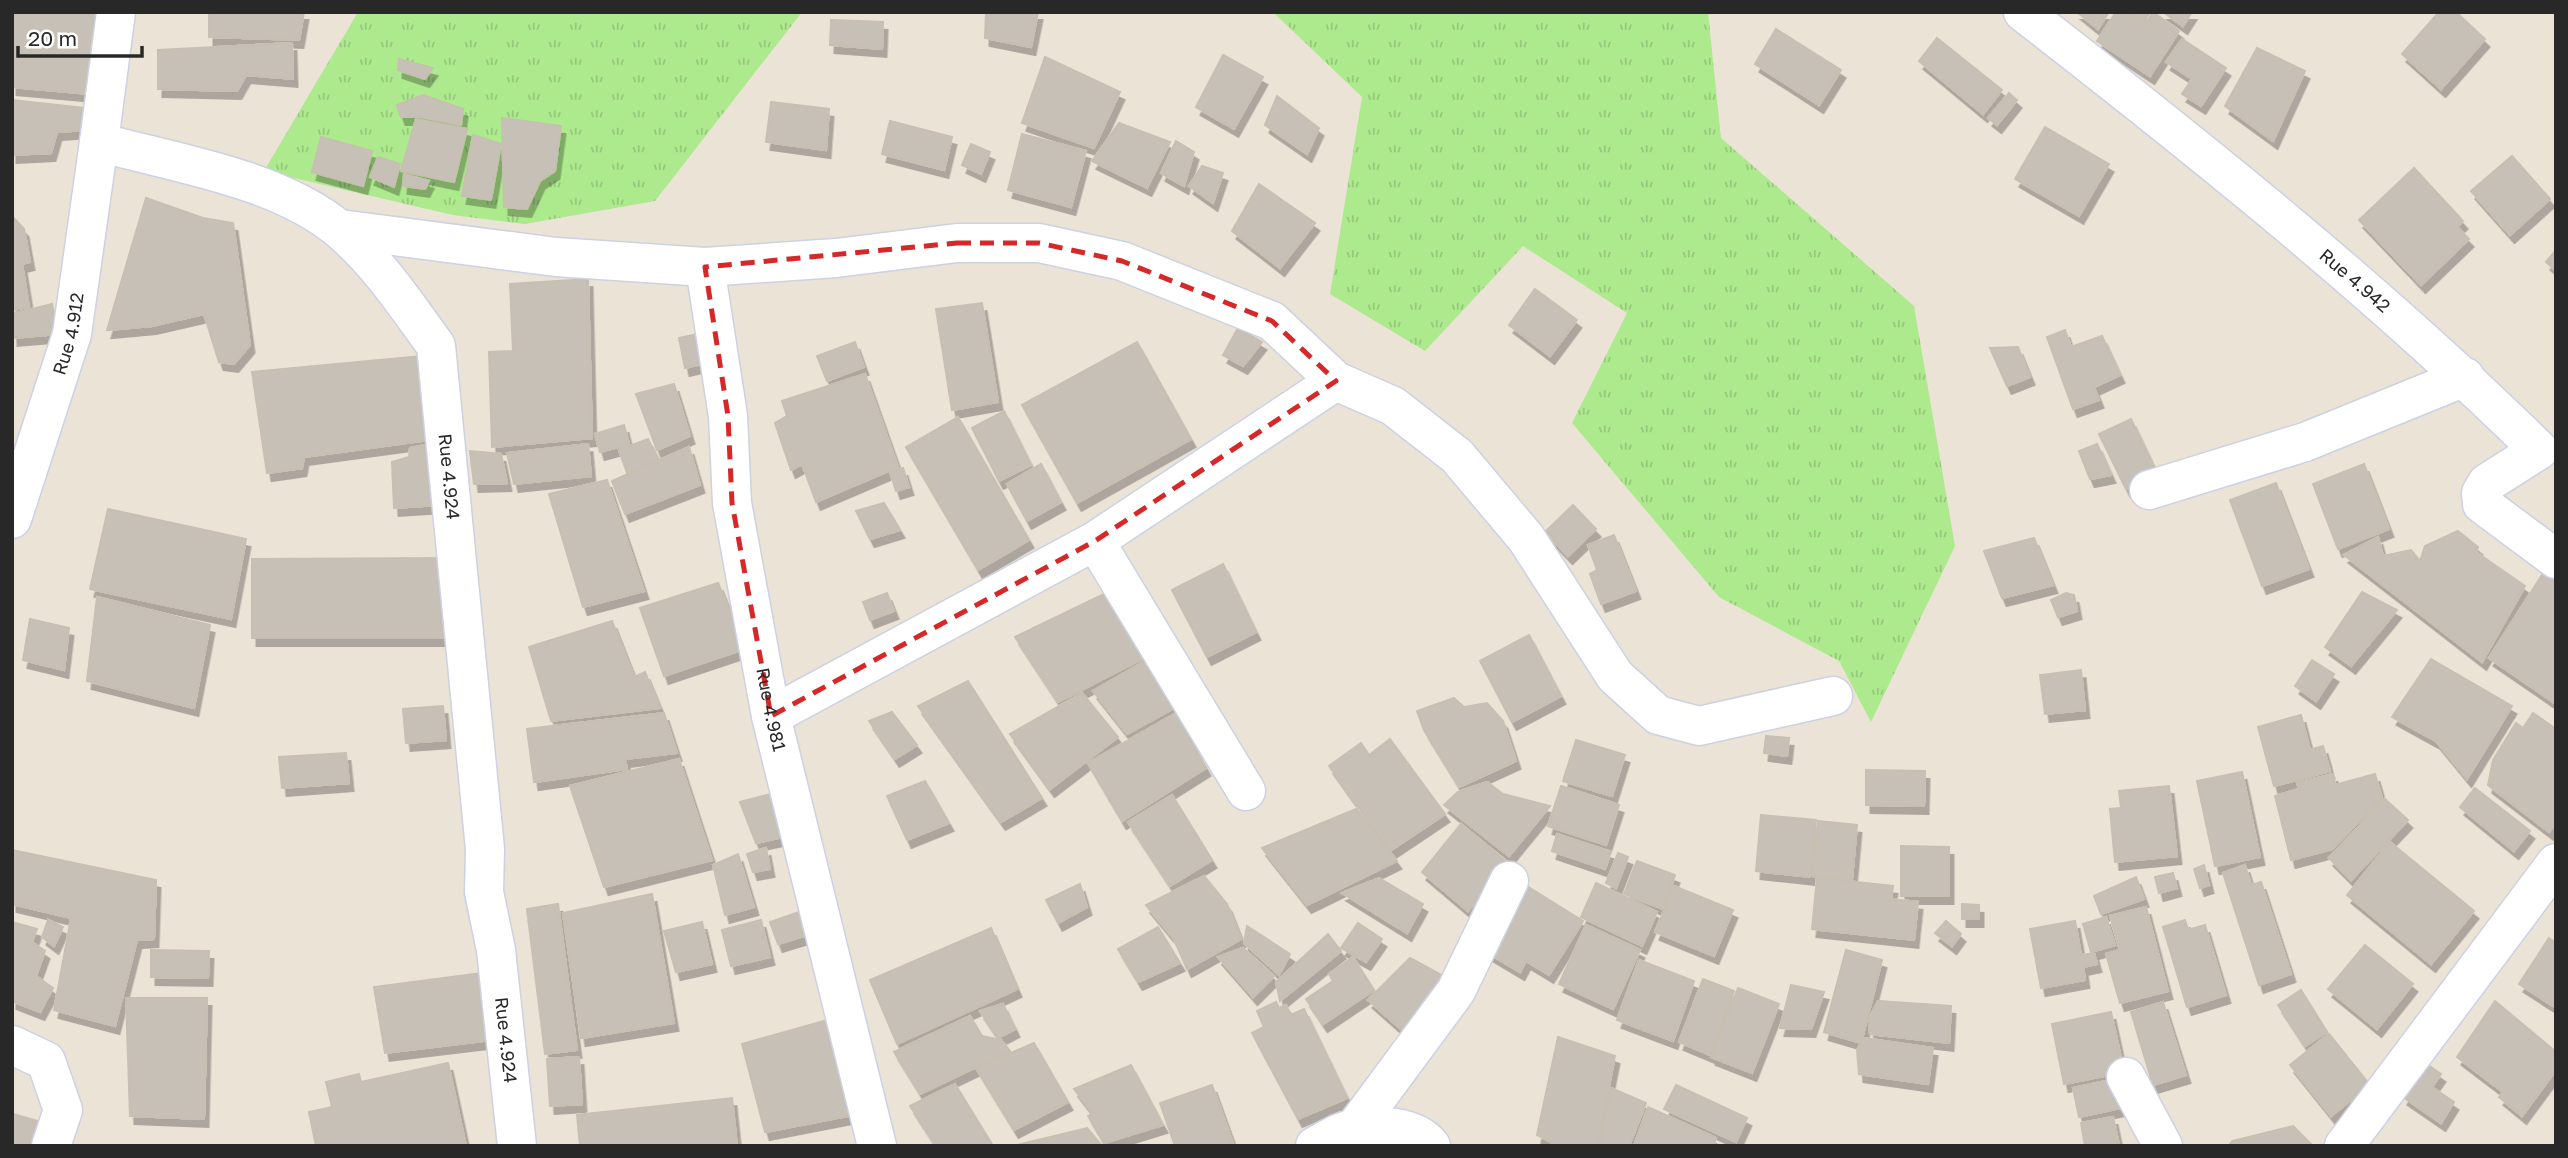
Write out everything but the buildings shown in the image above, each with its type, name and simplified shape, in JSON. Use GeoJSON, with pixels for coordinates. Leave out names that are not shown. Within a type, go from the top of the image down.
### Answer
{"type":"FeatureCollection","features":[{"type":"Feature","properties":{"kind":"street"},"geometry":{"type":"LineString","coordinates":[[99,142],[116,12]]}},
{"type":"Feature","properties":{"kind":"street","name":"Rue 4.942"},"geometry":{"type":"LineString","coordinates":[[2023,12],[2187,140],[2465,377],[2550,439],[2487,483],[2481,493],[2482,504],[2556,559]]}},
{"type":"Feature","properties":{"kind":"street","name":"Rue 4.924"},"geometry":{"type":"LineString","coordinates":[[99,142],[258,186],[340,229],[394,288],[436,346],[485,849],[484,892],[496,950],[517,1146]]}},
{"type":"Feature","properties":{"kind":"street","name":"Rue 4.912"},"geometry":{"type":"LineString","coordinates":[[12,519],[72,334],[99,142]]}},
{"type":"Feature","properties":{"kind":"street"},"geometry":{"type":"LineString","coordinates":[[340,229],[556,257],[705,267],[835,258],[957,243],[1039,243],[1122,261],[1272,321],[1336,381],[1393,406],[1457,456],[1525,538],[1615,676],[1658,715],[1699,726],[1833,696]]}},
{"type":"Feature","properties":{"kind":"street","name":"Rue 4.981"},"geometry":{"type":"LineString","coordinates":[[705,267],[728,416],[732,503],[771,716],[877,1146]]}},
{"type":"Feature","properties":{"kind":"street"},"geometry":{"type":"LineString","coordinates":[[2149,490],[2305,442],[2465,377]]}},
{"type":"Feature","properties":{"kind":"street"},"geometry":{"type":"LineString","coordinates":[[771,716],[1096,541],[1336,381]]}},
{"type":"Feature","properties":{"kind":"street"},"geometry":{"type":"LineString","coordinates":[[1096,541],[1246,791]]}},
{"type":"Feature","properties":{"kind":"street"},"geometry":{"type":"LineString","coordinates":[[2344,1146],[2556,863]]}},
{"type":"Feature","properties":{"kind":"street"},"geometry":{"type":"LineString","coordinates":[[1354,1129],[1456,991],[1509,881]]}},
{"type":"Feature","properties":{"kind":"street"},"geometry":{"type":"LineString","coordinates":[[12,1045],[46,1061],[63,1110],[51,1146]]}},
{"type":"Feature","properties":{"kind":"street"},"geometry":{"type":"LineString","coordinates":[[2126,1077],[2163,1146]]}},
{"type":"Feature","properties":{"kind":"street"},"geometry":{"type":"LineString","coordinates":[[1315,1146],[1354,1129],[1385,1126],[1424,1137],[1432,1146]]}},
{"type":"Feature","properties":{"kind":"highlighted area"},"geometry":{"type":"Polygon","coordinates":[[[957,243],[1039,243],[1122,261],[1272,321],[1336,381],[1095,541],[771,716],[732,503],[728,416],[705,267],[957,243]]]}},
{"type":"Feature","properties":{"kind":"green space"},"geometry":{"type":"Polygon","coordinates":[[[358,12],[802,12],[655,201],[525,224],[453,215],[264,171],[358,12]]]}},
{"type":"Feature","properties":{"kind":"green space"},"geometry":{"type":"Polygon","coordinates":[[[1273,12],[1708,12],[1721,138],[1914,306],[1955,546],[1871,722],[1839,661],[1719,597],[1572,423],[1627,313],[1523,246],[1425,351],[1330,294],[1362,97],[1273,12]]]}}]}
